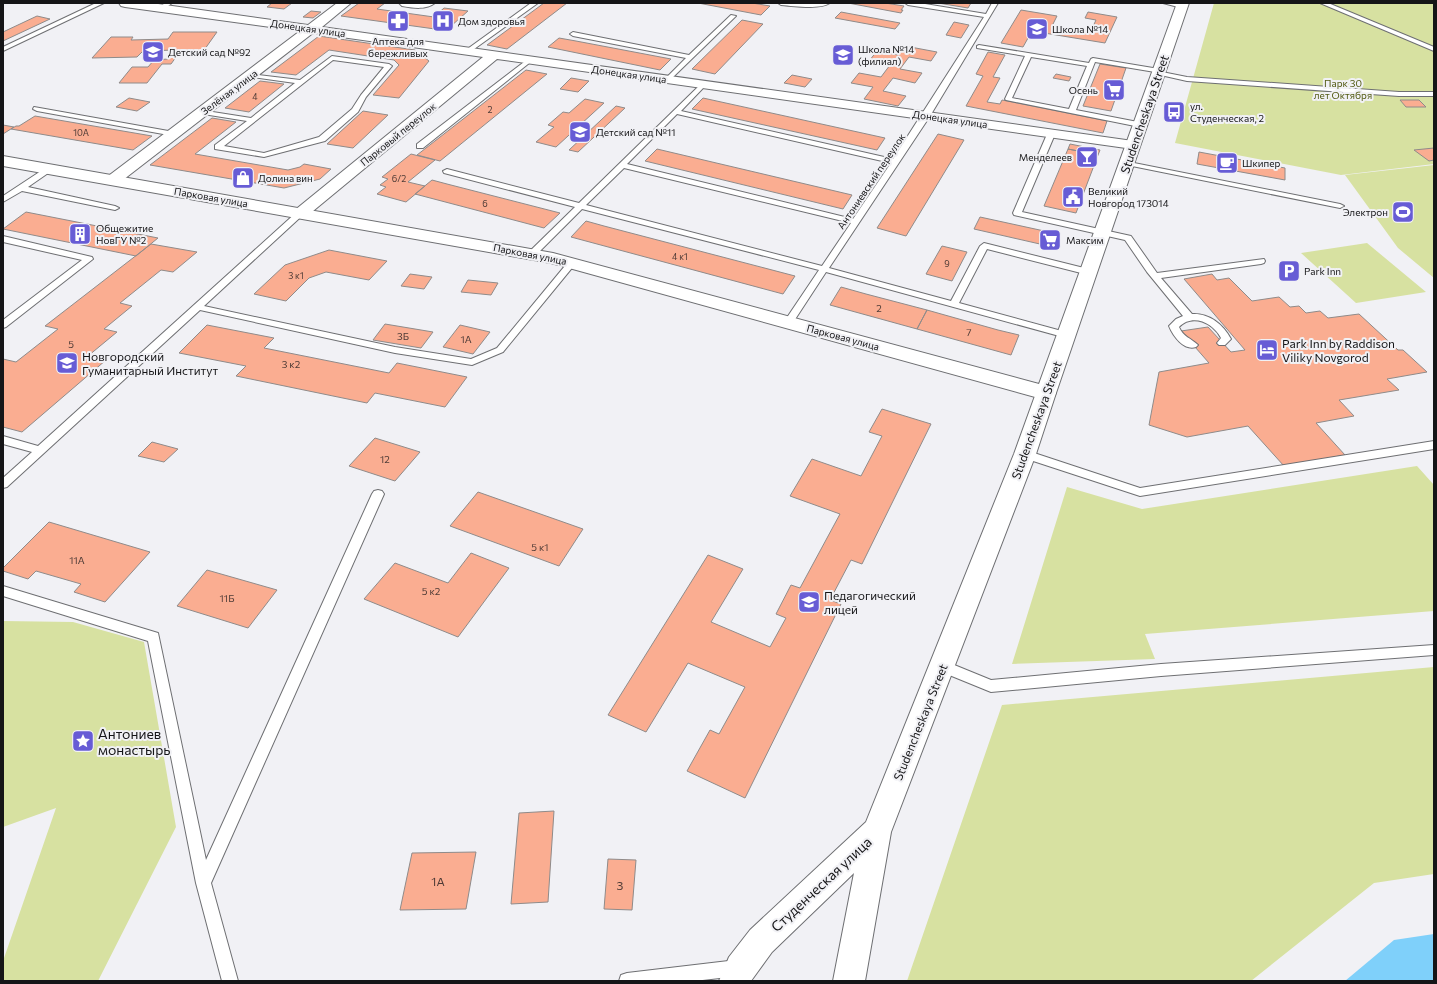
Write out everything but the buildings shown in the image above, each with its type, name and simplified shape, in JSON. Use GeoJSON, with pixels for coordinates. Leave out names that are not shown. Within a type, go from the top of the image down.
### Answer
{"type":"FeatureCollection","features":[{"type":"Feature","properties":{"kind":"street","name":"Донецкая улица"},"geometry":{"type":"LineString","coordinates":[[125,3],[166,6],[312,29],[1133,145]]}},
{"type":"Feature","properties":{"kind":"street","name":"Зелёная улица"},"geometry":{"type":"LineString","coordinates":[[114,180],[345,3]]}},
{"type":"Feature","properties":{"kind":"street","name":"Studencheskaya Street"},"geometry":{"type":"LineString","coordinates":[[877,832],[1025,454],[1182,4]]}},
{"type":"Feature","properties":{"kind":"street","name":"Парковый переулок"},"geometry":{"type":"LineString","coordinates":[[301,213],[494,55]]}},
{"type":"Feature","properties":{"kind":"street","name":"Парковая улица"},"geometry":{"type":"LineString","coordinates":[[3,161],[532,254],[572,263],[1046,393]]}},
{"type":"Feature","properties":{"kind":"street","name":"Студенческая улица"},"geometry":{"type":"LineString","coordinates":[[737,974],[761,941],[877,832]]}},
{"type":"Feature","properties":{"kind":"street","name":"Студенческая улица"},"geometry":{"type":"LineString","coordinates":[[848,981],[877,832]]}},
{"type":"Feature","properties":{"kind":"lane"},"geometry":{"type":"LineString","coordinates":[[3,49],[101,3]]}},
{"type":"Feature","properties":{"kind":"lane"},"geometry":{"type":"LineString","coordinates":[[402,3],[404,5],[418,7],[428,6],[432,3]]}},
{"type":"Feature","properties":{"kind":"lane"},"geometry":{"type":"LineString","coordinates":[[468,51],[535,3]]}},
{"type":"Feature","properties":{"kind":"lane"},"geometry":{"type":"LineString","coordinates":[[783,3],[809,5],[827,3]]}},
{"type":"Feature","properties":{"kind":"lane"},"geometry":{"type":"LineString","coordinates":[[908,3],[988,16]]}},
{"type":"Feature","properties":{"kind":"lane","name":"Антониевский переулок"},"geometry":{"type":"LineString","coordinates":[[789,322],[926,116],[995,3]]}},
{"type":"Feature","properties":{"kind":"lane"},"geometry":{"type":"LineString","coordinates":[[1166,3],[1182,4]]}},
{"type":"Feature","properties":{"kind":"lane"},"geometry":{"type":"LineString","coordinates":[[1323,3],[1434,49]]}},
{"type":"Feature","properties":{"kind":"lane"},"geometry":{"type":"LineString","coordinates":[[668,79],[733,16]]}},
{"type":"Feature","properties":{"kind":"lane"},"geometry":{"type":"LineString","coordinates":[[573,34],[690,57]]}},
{"type":"Feature","properties":{"kind":"lane"},"geometry":{"type":"LineString","coordinates":[[979,47],[1091,65]]}},
{"type":"Feature","properties":{"kind":"lane"},"geometry":{"type":"LineString","coordinates":[[1029,55],[1008,99],[1140,125]]}},
{"type":"Feature","properties":{"kind":"lane"},"geometry":{"type":"LineString","coordinates":[[332,58],[389,66],[364,96],[355,110],[322,139],[264,155],[218,147],[253,120],[301,82],[332,58]]}},
{"type":"Feature","properties":{"kind":"lane"},"geometry":{"type":"LineString","coordinates":[[420,146],[530,60]]}},
{"type":"Feature","properties":{"kind":"lane"},"geometry":{"type":"LineString","coordinates":[[1072,111],[1093,60],[1187,79],[1399,94],[1434,94]]}},
{"type":"Feature","properties":{"kind":"lane"},"geometry":{"type":"LineString","coordinates":[[252,75],[301,82]]}},
{"type":"Feature","properties":{"kind":"lane"},"geometry":{"type":"LineString","coordinates":[[532,254],[704,84]]}},
{"type":"Feature","properties":{"kind":"lane"},"geometry":{"type":"LineString","coordinates":[[37,109],[174,134]]}},
{"type":"Feature","properties":{"kind":"lane"},"geometry":{"type":"LineString","coordinates":[[203,112],[253,120]]}},
{"type":"Feature","properties":{"kind":"lane"},"geometry":{"type":"LineString","coordinates":[[676,112],[895,162]]}},
{"type":"Feature","properties":{"kind":"lane"},"geometry":{"type":"LineString","coordinates":[[1051,134],[1017,213],[1128,238],[1155,276],[1189,317]]}},
{"type":"Feature","properties":{"kind":"lane"},"geometry":{"type":"LineString","coordinates":[[1127,163],[1340,206]]}},
{"type":"Feature","properties":{"kind":"lane"},"geometry":{"type":"LineString","coordinates":[[622,165],[856,222]]}},
{"type":"Feature","properties":{"kind":"lane"},"geometry":{"type":"LineString","coordinates":[[3,200],[50,169]]}},
{"type":"Feature","properties":{"kind":"lane"},"geometry":{"type":"LineString","coordinates":[[447,171],[824,269],[1066,335]]}},
{"type":"Feature","properties":{"kind":"lane"},"geometry":{"type":"LineString","coordinates":[[21,188],[115,208]]}},
{"type":"Feature","properties":{"kind":"lane"},"geometry":{"type":"LineString","coordinates":[[3,484],[301,213]]}},
{"type":"Feature","properties":{"kind":"lane"},"geometry":{"type":"LineString","coordinates":[[3,239],[90,258],[3,325]]}},
{"type":"Feature","properties":{"kind":"lane"},"geometry":{"type":"LineString","coordinates":[[954,304],[984,246],[1089,272]]}},
{"type":"Feature","properties":{"kind":"lane"},"geometry":{"type":"LineString","coordinates":[[1155,276],[1261,261]]}},
{"type":"Feature","properties":{"kind":"lane"},"geometry":{"type":"LineString","coordinates":[[197,307],[395,350],[472,362],[500,350],[572,263]]}},
{"type":"Feature","properties":{"kind":"lane"},"geometry":{"type":"LineString","coordinates":[[1193,345],[1185,342],[1176,334],[1174,326],[1179,320],[1189,317],[1202,318],[1214,323],[1223,330],[1226,339],[1222,343]]}},
{"type":"Feature","properties":{"kind":"lane"},"geometry":{"type":"LineString","coordinates":[[3,440],[40,450]]}},
{"type":"Feature","properties":{"kind":"lane"},"geometry":{"type":"LineString","coordinates":[[1025,454],[1140,492],[1434,445]]}},
{"type":"Feature","properties":{"kind":"lane"},"geometry":{"type":"LineString","coordinates":[[203,883],[378,494]]}},
{"type":"Feature","properties":{"kind":"lane"},"geometry":{"type":"LineString","coordinates":[[3,591],[154,637],[203,883],[230,981]]}},
{"type":"Feature","properties":{"kind":"lane"},"geometry":{"type":"LineString","coordinates":[[942,666],[991,686],[1161,670],[1434,650]]}},
{"type":"Feature","properties":{"kind":"lane"},"geometry":{"type":"LineString","coordinates":[[627,981],[737,974]]}},
{"type":"Feature","properties":{"kind":"green space","name":"Парк 30 лет Октября"},"geometry":{"type":"Polygon","coordinates":[[[1214,3],[1434,3],[1434,164],[1341,175],[1175,143],[1214,3]]]}},
{"type":"Feature","properties":{"kind":"green space","name":"Электрон"},"geometry":{"type":"Polygon","coordinates":[[[1434,165],[1434,278],[1398,248],[1345,175],[1434,165]]]}},
{"type":"Feature","properties":{"kind":"green space"},"geometry":{"type":"Polygon","coordinates":[[[1367,243],[1426,292],[1356,303],[1301,253],[1367,243]]]}},
{"type":"Feature","properties":{"kind":"green space"},"geometry":{"type":"Polygon","coordinates":[[[1417,466],[1434,485],[1434,611],[1145,634],[1155,659],[1012,664],[1067,487],[1142,509],[1417,466]]]}},
{"type":"Feature","properties":{"kind":"green space","name":"Антониев монастырь"},"geometry":{"type":"Polygon","coordinates":[[[3,621],[73,622],[144,642],[176,827],[98,981],[3,981],[3,961],[56,808],[3,827],[3,621]]]}},
{"type":"Feature","properties":{"kind":"green space"},"geometry":{"type":"Polygon","coordinates":[[[1434,667],[1434,874],[1374,883],[1251,981],[907,981],[1002,705],[1434,667]]]}},
{"type":"Feature","properties":{"kind":"water"},"geometry":{"type":"Polygon","coordinates":[[[1434,934],[1434,981],[1345,981],[1394,940],[1434,934]]]}},
{"type":"Feature","properties":{"kind":"place","name":"Аптека для бережливых"},"geometry":{"type":"Point","coordinates":[398,21]}},
{"type":"Feature","properties":{"kind":"place","name":"Дом здоровья"},"geometry":{"type":"Point","coordinates":[443,21]}},
{"type":"Feature","properties":{"kind":"place","name":"Школа №14"},"geometry":{"type":"Point","coordinates":[1037,29]}},
{"type":"Feature","properties":{"kind":"place","name":"Детский сад №92"},"geometry":{"type":"Point","coordinates":[153,52]}},
{"type":"Feature","properties":{"kind":"place","name":"Школа №14 (филиал)"},"geometry":{"type":"Point","coordinates":[843,55]}},
{"type":"Feature","properties":{"kind":"place","name":"Осень"},"geometry":{"type":"Point","coordinates":[1114,90]}},
{"type":"Feature","properties":{"kind":"place","name":"ул. Студенческая, 2"},"geometry":{"type":"Point","coordinates":[1174,112]}},
{"type":"Feature","properties":{"kind":"place","name":"Детский сад №11"},"geometry":{"type":"Point","coordinates":[580,132]}},
{"type":"Feature","properties":{"kind":"place","name":"Менделеев"},"geometry":{"type":"Point","coordinates":[1087,157]}},
{"type":"Feature","properties":{"kind":"place","name":"Шкипер"},"geometry":{"type":"Point","coordinates":[1227,163]}},
{"type":"Feature","properties":{"kind":"place","name":"Долина вин"},"geometry":{"type":"Point","coordinates":[243,178]}},
{"type":"Feature","properties":{"kind":"place","name":"Великий Новгород 173014"},"geometry":{"type":"Point","coordinates":[1073,197]}},
{"type":"Feature","properties":{"kind":"place","name":"Электрон"},"geometry":{"type":"Point","coordinates":[1403,212]}},
{"type":"Feature","properties":{"kind":"place","name":"Общежитие НовГУ №2"},"geometry":{"type":"Point","coordinates":[80,234]}},
{"type":"Feature","properties":{"kind":"place","name":"Максим"},"geometry":{"type":"Point","coordinates":[1050,240]}},
{"type":"Feature","properties":{"kind":"place","name":"Park Inn"},"geometry":{"type":"Point","coordinates":[1289,271]}},
{"type":"Feature","properties":{"kind":"place","name":"Park Inn by Raddison Viliky Novgorod"},"geometry":{"type":"Point","coordinates":[1267,350]}},
{"type":"Feature","properties":{"kind":"place","name":"Новгородский Гуманитарный Институт"},"geometry":{"type":"Point","coordinates":[67,363]}},
{"type":"Feature","properties":{"kind":"place","name":"Педагогический лицей"},"geometry":{"type":"Point","coordinates":[809,602]}},
{"type":"Feature","properties":{"kind":"place","name":"Антониев монастырь"},"geometry":{"type":"Point","coordinates":[83,741]}}]}
